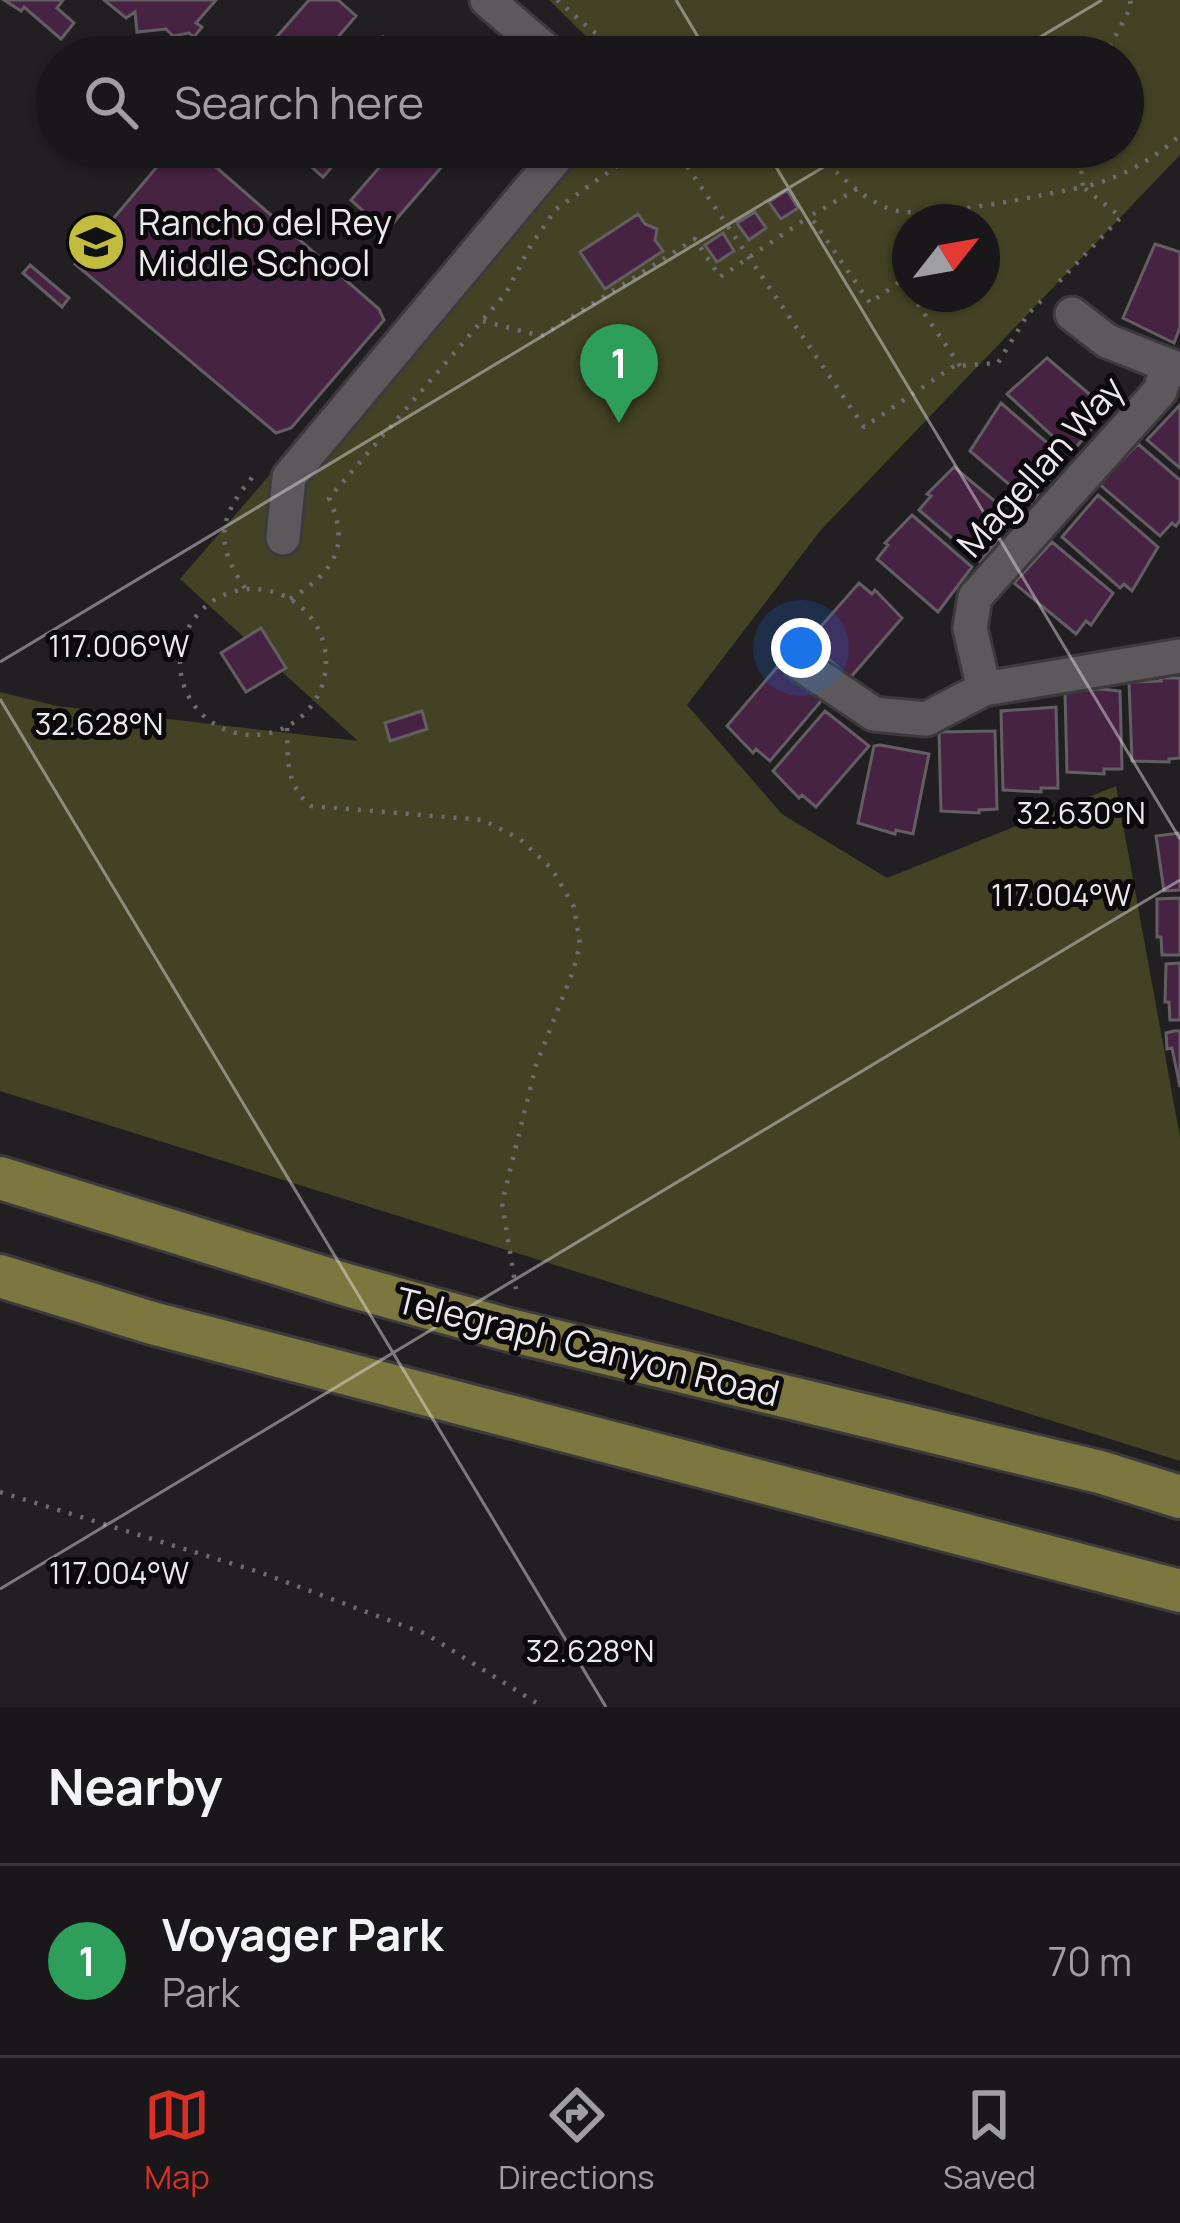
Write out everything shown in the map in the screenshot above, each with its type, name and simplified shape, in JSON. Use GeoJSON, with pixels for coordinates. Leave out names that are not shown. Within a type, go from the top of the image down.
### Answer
{"type":"FeatureCollection","features":[{"type":"Feature","properties":{"kind":"main road","name":"Telegraph Canyon Road"},"geometry":{"type":"LineString","coordinates":[[0,1178],[483,1322],[1100,1472],[1180,1497]]}},
{"type":"Feature","properties":{"kind":"main road"},"geometry":{"type":"LineString","coordinates":[[0,1276],[152,1323],[1180,1591]]}},
{"type":"Feature","properties":{"kind":"street"},"geometry":{"type":"LineString","coordinates":[[487,0],[529,36]]}},
{"type":"Feature","properties":{"kind":"street"},"geometry":{"type":"LineString","coordinates":[[284,538],[289,477],[548,168]]}},
{"type":"Feature","properties":{"kind":"street"},"geometry":{"type":"LineString","coordinates":[[1072,314],[1107,341],[1174,368]]}},
{"type":"Feature","properties":{"kind":"street","name":"Magellan Way"},"geometry":{"type":"LineString","coordinates":[[984,689],[970,628],[975,597],[1160,391],[1174,368]]}},
{"type":"Feature","properties":{"kind":"street"},"geometry":{"type":"LineString","coordinates":[[800,664],[874,714],[926,719],[984,689],[1180,656]]}},
{"type":"Feature","properties":{"kind":"path"},"geometry":{"type":"LineString","coordinates":[[557,0],[600,36]]}},
{"type":"Feature","properties":{"kind":"path"},"geometry":{"type":"LineString","coordinates":[[1115,36],[1130,0]]}},
{"type":"Feature","properties":{"kind":"path"},"geometry":{"type":"LineString","coordinates":[[1144,160],[1180,135]]}},
{"type":"Feature","properties":{"kind":"path"},"geometry":{"type":"LineString","coordinates":[[290,598],[318,580],[334,560],[340,536],[329,498],[506,293],[556,209],[614,168]]}},
{"type":"Feature","properties":{"kind":"path"},"geometry":{"type":"LineString","coordinates":[[688,168],[864,427],[954,366],[998,363],[1028,314],[1121,217],[1082,187],[1081,168]]}},
{"type":"Feature","properties":{"kind":"path"},"geometry":{"type":"LineString","coordinates":[[833,168],[856,189],[895,210],[941,210],[1101,183],[1131,168]]}},
{"type":"Feature","properties":{"kind":"path"},"geometry":{"type":"LineString","coordinates":[[483,321],[541,336],[695,239],[721,277],[856,189]]}},
{"type":"Feature","properties":{"kind":"path"},"geometry":{"type":"LineString","coordinates":[[810,216],[870,303],[892,287]]}},
{"type":"Feature","properties":{"kind":"path"},"geometry":{"type":"LineString","coordinates":[[924,312],[960,366]]}},
{"type":"Feature","properties":{"kind":"path"},"geometry":{"type":"LineString","coordinates":[[245,588],[290,598],[308,613],[326,653],[318,696],[287,728],[265,735],[241,735],[219,728],[200,713],[179,672],[180,648],[188,626],[222,594],[245,588]]}},
{"type":"Feature","properties":{"kind":"path"},"geometry":{"type":"LineString","coordinates":[[287,728],[288,772],[296,794],[311,806],[484,820],[520,839],[552,869],[574,907],[580,944],[536,1066],[502,1203],[516,1289]]}},
{"type":"Feature","properties":{"kind":"path"},"geometry":{"type":"LineString","coordinates":[[0,1492],[259,1572],[426,1634],[543,1707]]}},
{"type":"Feature","properties":{"kind":"shaded area"},"geometry":{"type":"Polygon","coordinates":[[[549,0],[1180,0],[1180,155],[820,531],[687,705],[782,814],[887,878],[1116,786],[1180,1137],[1180,1461],[0,1091],[0,692],[57,706],[358,741],[180,579],[534,168],[1144,168],[1144,36],[586,36],[549,0]]]}},
{"type":"Feature","properties":{"kind":"building"},"geometry":{"type":"Polygon","coordinates":[[[4,0],[63,0],[57,8],[74,23],[63,36],[58,36],[24,7],[21,11],[4,0]]]}},
{"type":"Feature","properties":{"kind":"building"},"geometry":{"type":"Polygon","coordinates":[[[104,0],[216,0],[196,23],[202,27],[195,36],[173,36],[166,29],[137,32],[135,12],[126,18],[104,0]]]}},
{"type":"Feature","properties":{"kind":"building"},"geometry":{"type":"Polygon","coordinates":[[[309,0],[338,0],[356,16],[339,36],[277,36],[309,0]]]}},
{"type":"Feature","properties":{"kind":"building"},"geometry":{"type":"Polygon","coordinates":[[[156,168],[217,168],[379,309],[384,320],[291,428],[276,433],[75,264],[156,168]]]}},
{"type":"Feature","properties":{"kind":"building"},"geometry":{"type":"Polygon","coordinates":[[[379,168],[441,168],[386,231],[351,200],[379,168]]]}},
{"type":"Feature","properties":{"kind":"building"},"geometry":{"type":"Polygon","coordinates":[[[787,190],[798,208],[781,219],[769,202],[787,190]]]}},
{"type":"Feature","properties":{"kind":"building"},"geometry":{"type":"Polygon","coordinates":[[[755,212],[766,228],[749,240],[737,223],[755,212]]]}},
{"type":"Feature","properties":{"kind":"building"},"geometry":{"type":"Polygon","coordinates":[[[638,214],[657,229],[655,240],[663,251],[605,289],[580,252],[638,214]]]}},
{"type":"Feature","properties":{"kind":"building"},"geometry":{"type":"Polygon","coordinates":[[[723,233],[734,251],[717,262],[705,245],[723,233]]]}},
{"type":"Feature","properties":{"kind":"building"},"geometry":{"type":"Polygon","coordinates":[[[1155,244],[1180,252],[1180,327],[1174,343],[1123,318],[1155,244]]]}},
{"type":"Feature","properties":{"kind":"building"},"geometry":{"type":"Polygon","coordinates":[[[30,265],[69,298],[62,307],[23,273],[30,265]]]}},
{"type":"Feature","properties":{"kind":"building"},"geometry":{"type":"Polygon","coordinates":[[[1047,358],[1108,410],[1071,453],[1007,394],[1047,358]]]}},
{"type":"Feature","properties":{"kind":"building"},"geometry":{"type":"Polygon","coordinates":[[[1001,403],[1066,459],[1031,503],[970,451],[1001,403]]]}},
{"type":"Feature","properties":{"kind":"building"},"geometry":{"type":"Polygon","coordinates":[[[1180,405],[1180,468],[1147,440],[1180,405]]]}},
{"type":"Feature","properties":{"kind":"building"},"geometry":{"type":"Polygon","coordinates":[[[1138,444],[1180,480],[1180,520],[1160,536],[1099,484],[1138,444]]]}},
{"type":"Feature","properties":{"kind":"building"},"geometry":{"type":"Polygon","coordinates":[[[954,467],[1015,518],[980,562],[919,510],[931,496],[927,494],[954,467]]]}},
{"type":"Feature","properties":{"kind":"building"},"geometry":{"type":"Polygon","coordinates":[[[1098,495],[1158,547],[1132,591],[1124,584],[1120,588],[1062,537],[1098,495]]]}},
{"type":"Feature","properties":{"kind":"building"},"geometry":{"type":"Polygon","coordinates":[[[912,515],[972,567],[938,612],[877,559],[885,543],[912,515]]]}},
{"type":"Feature","properties":{"kind":"building"},"geometry":{"type":"Polygon","coordinates":[[[1052,542],[1113,593],[1091,625],[1086,621],[1076,634],[1014,583],[1052,542]]]}},
{"type":"Feature","properties":{"kind":"building"},"geometry":{"type":"Polygon","coordinates":[[[859,583],[872,594],[875,590],[902,618],[850,678],[808,641],[859,583]]]}},
{"type":"Feature","properties":{"kind":"building"},"geometry":{"type":"Polygon","coordinates":[[[261,628],[286,668],[246,692],[221,653],[261,628]]]}},
{"type":"Feature","properties":{"kind":"building"},"geometry":{"type":"Polygon","coordinates":[[[778,666],[822,700],[770,761],[756,749],[753,753],[727,726],[778,666]]]}},
{"type":"Feature","properties":{"kind":"building"},"geometry":{"type":"Polygon","coordinates":[[[1180,678],[1180,758],[1132,761],[1129,682],[1180,678]]]}},
{"type":"Feature","properties":{"kind":"building"},"geometry":{"type":"Polygon","coordinates":[[[1065,691],[1120,691],[1122,769],[1104,769],[1104,774],[1067,772],[1065,691]]]}},
{"type":"Feature","properties":{"kind":"building"},"geometry":{"type":"Polygon","coordinates":[[[1056,707],[1058,788],[1003,790],[1001,711],[1056,707]]]}},
{"type":"Feature","properties":{"kind":"building"},"geometry":{"type":"Polygon","coordinates":[[[422,711],[427,729],[390,741],[385,723],[422,711]]]}},
{"type":"Feature","properties":{"kind":"building"},"geometry":{"type":"Polygon","coordinates":[[[825,711],[869,746],[816,807],[802,795],[799,798],[773,771],[825,711]]]}},
{"type":"Feature","properties":{"kind":"building"},"geometry":{"type":"Polygon","coordinates":[[[995,731],[997,809],[941,811],[939,732],[995,731]]]}},
{"type":"Feature","properties":{"kind":"building"},"geometry":{"type":"Polygon","coordinates":[[[874,746],[929,754],[913,834],[858,823],[874,746]]]}},
{"type":"Feature","properties":{"kind":"building"},"geometry":{"type":"Polygon","coordinates":[[[1180,833],[1180,890],[1164,891],[1156,836],[1180,833]]]}},
{"type":"Feature","properties":{"kind":"building"},"geometry":{"type":"Polygon","coordinates":[[[1180,898],[1180,955],[1162,955],[1157,899],[1180,898]]]}},
{"type":"Feature","properties":{"kind":"building"},"geometry":{"type":"Polygon","coordinates":[[[1180,963],[1180,1020],[1170,1020],[1169,1002],[1165,1002],[1166,964],[1180,963]]]}},
{"type":"Feature","properties":{"kind":"building"},"geometry":{"type":"Polygon","coordinates":[[[1180,1031],[1180,1087],[1166,1033],[1180,1031]]]}},
{"type":"Feature","properties":{"kind":"place","name":"Rancho del Rey Middle School"},"geometry":{"type":"Point","coordinates":[96,242]}},
{"type":"Feature","properties":{"kind":"place","name":"Voyager Park"},"geometry":{"type":"Point","coordinates":[619,423]}}]}
